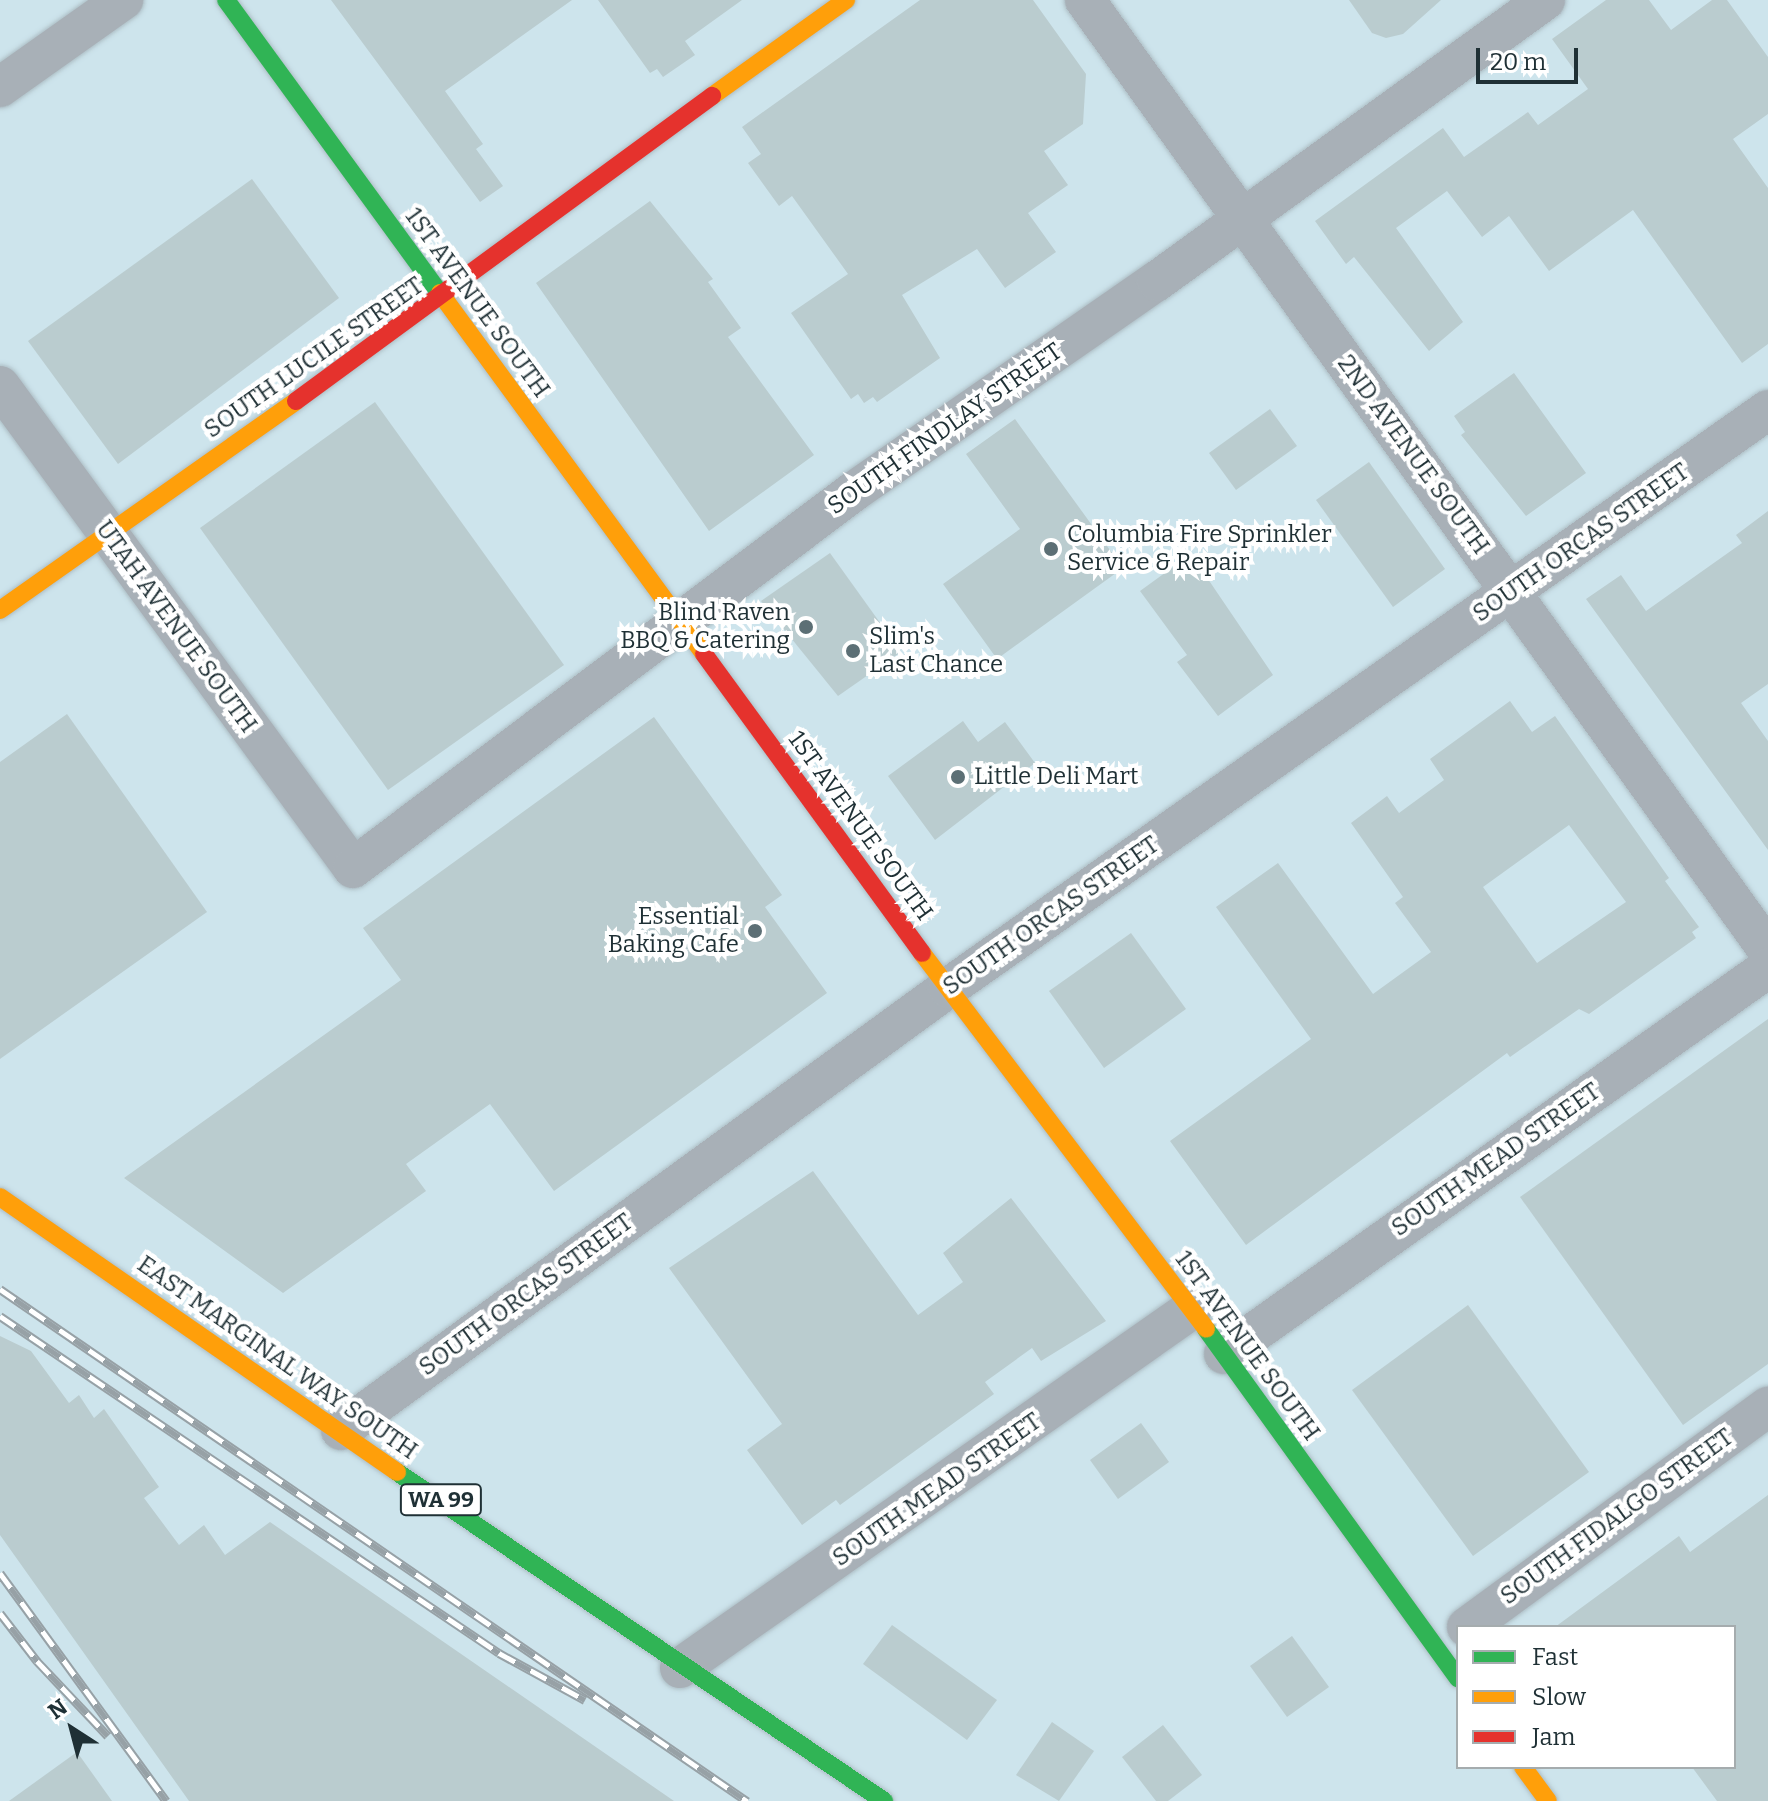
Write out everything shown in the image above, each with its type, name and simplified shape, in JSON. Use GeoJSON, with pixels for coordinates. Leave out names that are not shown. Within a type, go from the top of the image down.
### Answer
{"type":"FeatureCollection","features":[{"type":"Feature","properties":{"kind":"main road","name":"1ST AVENUE SOUTH"},"geometry":{"type":"LineString","coordinates":[[226,0],[948,988],[1224,1354],[1455,1647]]}},
{"type":"Feature","properties":{"kind":"main road","name":"SOUTH LUCILE STREET"},"geometry":{"type":"LineString","coordinates":[[0,610],[443,297],[494,253],[846,0]]}},
{"type":"Feature","properties":{"kind":"main road","name":"EAST MARGINAL WAY SOUTH"},"geometry":{"type":"LineString","coordinates":[[0,1197],[341,1430],[680,1668],[884,1801]]}},
{"type":"Feature","properties":{"kind":"main road"},"geometry":{"type":"LineString","coordinates":[[1524,1769],[1548,1801]]}},
{"type":"Feature","properties":{"kind":"street"},"geometry":{"type":"LineString","coordinates":[[0,87],[123,0]]}},
{"type":"Feature","properties":{"kind":"street","name":"2ND AVENUE SOUTH"},"geometry":{"type":"LineString","coordinates":[[1085,0],[1768,950]]}},
{"type":"Feature","properties":{"kind":"street","name":"SOUTH FINDLAY STREET"},"geometry":{"type":"LineString","coordinates":[[353,868],[683,624],[853,492],[1243,219],[1545,0]]}},
{"type":"Feature","properties":{"kind":"street","name":"UTAH AVENUE SOUTH"},"geometry":{"type":"LineString","coordinates":[[0,386],[353,868]]}},
{"type":"Feature","properties":{"kind":"street","name":"SOUTH ORCAS STREET"},"geometry":{"type":"LineString","coordinates":[[341,1430],[948,988],[1768,410]]}},
{"type":"Feature","properties":{"kind":"street","name":"SOUTH MEAD STREET"},"geometry":{"type":"LineString","coordinates":[[1224,1354],[1768,968]]}},
{"type":"Feature","properties":{"kind":"street","name":"SOUTH MEAD STREET"},"geometry":{"type":"LineString","coordinates":[[680,1668],[1192,1309]]}},
{"type":"Feature","properties":{"kind":"street","name":"SOUTH FIDALGO STREET"},"geometry":{"type":"LineString","coordinates":[[1484,1625],[1768,1407]]}},
{"type":"Feature","properties":{"kind":"building"},"geometry":{"type":"Polygon","coordinates":[[[331,0],[572,0],[445,91],[483,144],[476,149],[503,186],[480,202],[331,0]]]}},
{"type":"Feature","properties":{"kind":"building"},"geometry":{"type":"Polygon","coordinates":[[[598,0],[742,0],[685,41],[695,55],[663,77],[657,69],[650,73],[598,0]]]}},
{"type":"Feature","properties":{"kind":"building"},"geometry":{"type":"Polygon","coordinates":[[[920,0],[1033,0],[1086,74],[1083,124],[1044,151],[1068,185],[1028,213],[1056,252],[1005,288],[977,249],[902,295],[940,358],[877,402],[873,397],[864,403],[858,394],[851,399],[791,313],[848,274],[792,196],[779,206],[748,163],[761,154],[742,127],[920,0]]]}},
{"type":"Feature","properties":{"kind":"building"},"geometry":{"type":"Polygon","coordinates":[[[1349,0],[1441,0],[1403,34],[1386,38],[1372,33],[1349,0]]]}},
{"type":"Feature","properties":{"kind":"building"},"geometry":{"type":"Polygon","coordinates":[[[1606,0],[1649,0],[1671,30],[1712,0],[1727,0],[1768,57],[1768,114],[1733,139],[1768,188],[1768,344],[1742,363],[1633,210],[1549,271],[1509,216],[1482,237],[1447,191],[1396,228],[1463,322],[1429,351],[1354,257],[1346,264],[1315,221],[1443,128],[1464,157],[1528,112],[1538,125],[1588,89],[1552,39],[1606,0]]]}},
{"type":"Feature","properties":{"kind":"building"},"geometry":{"type":"Polygon","coordinates":[[[252,179],[339,298],[118,464],[28,341],[252,179]]]}},
{"type":"Feature","properties":{"kind":"building"},"geometry":{"type":"Polygon","coordinates":[[[650,201],[713,279],[708,282],[741,328],[728,337],[814,455],[709,531],[536,283],[650,201]]]}},
{"type":"Feature","properties":{"kind":"building"},"geometry":{"type":"Polygon","coordinates":[[[1514,373],[1586,473],[1526,516],[1461,435],[1465,432],[1454,416],[1514,373]]]}},
{"type":"Feature","properties":{"kind":"building"},"geometry":{"type":"Polygon","coordinates":[[[375,402],[564,665],[388,790],[200,528],[375,402]]]}},
{"type":"Feature","properties":{"kind":"building"},"geometry":{"type":"Polygon","coordinates":[[[1270,409],[1297,446],[1236,490],[1209,453],[1270,409]]]}},
{"type":"Feature","properties":{"kind":"building","name":"Columbia Fire Sprinkler Service & Repair"},"geometry":{"type":"Polygon","coordinates":[[[1015,419],[1123,568],[997,659],[943,584],[1020,529],[966,454],[1015,419]]]}},
{"type":"Feature","properties":{"kind":"building"},"geometry":{"type":"Polygon","coordinates":[[[1369,462],[1445,569],[1393,607],[1316,500],[1369,462]]]}},
{"type":"Feature","properties":{"kind":"building"},"geometry":{"type":"Polygon","coordinates":[[[1768,511],[1768,684],[1741,703],[1768,741],[1768,850],[1586,599],[1621,575],[1646,611],[1742,543],[1736,535],[1768,511]]]}},
{"type":"Feature","properties":{"kind":"building"},"geometry":{"type":"Polygon","coordinates":[[[830,553],[901,652],[838,696],[761,601],[830,553]]]}},
{"type":"Feature","properties":{"kind":"building"},"geometry":{"type":"Polygon","coordinates":[[[1191,554],[1273,675],[1218,716],[1177,662],[1187,655],[1140,591],[1191,554]]]}},
{"type":"Feature","properties":{"kind":"building"},"geometry":{"type":"Polygon","coordinates":[[[1510,701],[1532,732],[1555,716],[1669,878],[1665,881],[1699,927],[1692,932],[1696,938],[1589,1014],[1579,1009],[1510,1057],[1507,1053],[1246,1245],[1170,1141],[1311,1039],[1216,907],[1278,863],[1373,994],[1431,952],[1395,903],[1403,897],[1351,823],[1387,796],[1399,813],[1444,780],[1430,759],[1510,701]],[[1569,825],[1483,887],[1537,963],[1626,902],[1569,825]]]}},
{"type":"Feature","properties":{"kind":"building"},"geometry":{"type":"Polygon","coordinates":[[[67,714],[207,912],[0,1059],[0,762],[67,714]]]}},
{"type":"Feature","properties":{"kind":"building"},"geometry":{"type":"Polygon","coordinates":[[[654,717],[782,895],[765,907],[827,993],[554,1191],[490,1104],[406,1164],[426,1191],[283,1293],[124,1178],[401,980],[363,928],[654,717]]]}},
{"type":"Feature","properties":{"kind":"building"},"geometry":{"type":"Polygon","coordinates":[[[963,721],[978,742],[1005,722],[1035,763],[935,840],[888,776],[963,721]]]}},
{"type":"Feature","properties":{"kind":"building"},"geometry":{"type":"Polygon","coordinates":[[[1131,933],[1186,1009],[1104,1068],[1049,991],[1131,933]]]}},
{"type":"Feature","properties":{"kind":"building"},"geometry":{"type":"Polygon","coordinates":[[[1768,1019],[1768,1364],[1683,1425],[1520,1197],[1768,1019]]]}},
{"type":"Feature","properties":{"kind":"building"},"geometry":{"type":"Polygon","coordinates":[[[813,1171],[918,1315],[963,1282],[943,1253],[1011,1198],[1106,1321],[1041,1361],[1032,1348],[985,1382],[994,1394],[840,1505],[836,1500],[802,1525],[747,1450],[782,1424],[669,1268],[813,1171]]]}},
{"type":"Feature","properties":{"kind":"building"},"geometry":{"type":"Polygon","coordinates":[[[1468,1305],[1589,1472],[1473,1556],[1352,1390],[1468,1305]]]}},
{"type":"Feature","properties":{"kind":"building"},"geometry":{"type":"Polygon","coordinates":[[[0,1336],[31,1351],[69,1403],[79,1395],[94,1418],[104,1409],[159,1487],[144,1498],[179,1545],[204,1525],[225,1555],[270,1522],[674,1801],[189,1801],[0,1535],[0,1336]]]}},
{"type":"Feature","properties":{"kind":"building"},"geometry":{"type":"Polygon","coordinates":[[[1141,1423],[1169,1462],[1118,1499],[1090,1460],[1141,1423]]]}},
{"type":"Feature","properties":{"kind":"building"},"geometry":{"type":"Polygon","coordinates":[[[1768,1495],[1768,1801],[1717,1801],[1693,1769],[1736,1769],[1736,1625],[1558,1625],[1679,1536],[1690,1552],[1768,1495]]]}},
{"type":"Feature","properties":{"kind":"building"},"geometry":{"type":"Polygon","coordinates":[[[892,1625],[997,1700],[967,1740],[863,1664],[892,1625]]]}},
{"type":"Feature","properties":{"kind":"building"},"geometry":{"type":"Polygon","coordinates":[[[1292,1636],[1329,1687],[1287,1717],[1250,1666],[1292,1636]]]}},
{"type":"Feature","properties":{"kind":"building"},"geometry":{"type":"Polygon","coordinates":[[[1052,1722],[1094,1751],[1059,1801],[1016,1775],[1052,1722]]]}},
{"type":"Feature","properties":{"kind":"building"},"geometry":{"type":"Polygon","coordinates":[[[1163,1725],[1202,1775],[1168,1801],[1156,1801],[1122,1757],[1163,1725]]]}},
{"type":"Feature","properties":{"kind":"building"},"geometry":{"type":"Polygon","coordinates":[[[77,1752],[112,1801],[9,1801],[77,1752]]]}},
{"type":"Feature","properties":{"kind":"railway"},"geometry":{"type":"LineString","coordinates":[[0,1289],[747,1801]]}},
{"type":"Feature","properties":{"kind":"railway"},"geometry":{"type":"LineString","coordinates":[[0,1316],[499,1653],[585,1700]]}},
{"type":"Feature","properties":{"kind":"railway"},"geometry":{"type":"LineString","coordinates":[[0,1573],[166,1801]]}},
{"type":"Feature","properties":{"kind":"railway"},"geometry":{"type":"LineString","coordinates":[[0,1613],[37,1661],[108,1736]]}},
{"type":"Feature","properties":{"kind":"traffic: fast"},"geometry":{"type":"LineString","coordinates":[[226,0],[440,293]]}},
{"type":"Feature","properties":{"kind":"traffic: fast"},"geometry":{"type":"LineString","coordinates":[[1206,1329],[1456,1676]]}},
{"type":"Feature","properties":{"kind":"traffic: fast"},"geometry":{"type":"LineString","coordinates":[[397,1472],[884,1801]]}},
{"type":"Feature","properties":{"kind":"traffic: slow"},"geometry":{"type":"LineString","coordinates":[[712,96],[846,0]]}},
{"type":"Feature","properties":{"kind":"traffic: slow"},"geometry":{"type":"LineString","coordinates":[[440,293],[704,654]]}},
{"type":"Feature","properties":{"kind":"traffic: slow"},"geometry":{"type":"LineString","coordinates":[[0,610],[296,401]]}},
{"type":"Feature","properties":{"kind":"traffic: slow"},"geometry":{"type":"LineString","coordinates":[[922,953],[1206,1329]]}},
{"type":"Feature","properties":{"kind":"traffic: slow"},"geometry":{"type":"LineString","coordinates":[[0,1197],[397,1472]]}},
{"type":"Feature","properties":{"kind":"traffic: slow"},"geometry":{"type":"LineString","coordinates":[[1524,1769],[1548,1801]]}},
{"type":"Feature","properties":{"kind":"traffic: jam"},"geometry":{"type":"LineString","coordinates":[[296,401],[712,96]]}},
{"type":"Feature","properties":{"kind":"traffic: jam"},"geometry":{"type":"LineString","coordinates":[[704,654],[922,953]]}},
{"type":"Feature","properties":{"kind":"place","name":"Columbia Fire Sprinkler Service & Repair"},"geometry":{"type":"Point","coordinates":[1051,549]}},
{"type":"Feature","properties":{"kind":"place","name":"Blind Raven BBQ & Catering"},"geometry":{"type":"Point","coordinates":[806,627]}},
{"type":"Feature","properties":{"kind":"place","name":"Slim's Last Chance"},"geometry":{"type":"Point","coordinates":[853,651]}},
{"type":"Feature","properties":{"kind":"place","name":"Little Deli Mart"},"geometry":{"type":"Point","coordinates":[958,777]}},
{"type":"Feature","properties":{"kind":"place","name":"Essential Baking Cafe"},"geometry":{"type":"Point","coordinates":[755,931]}}]}
